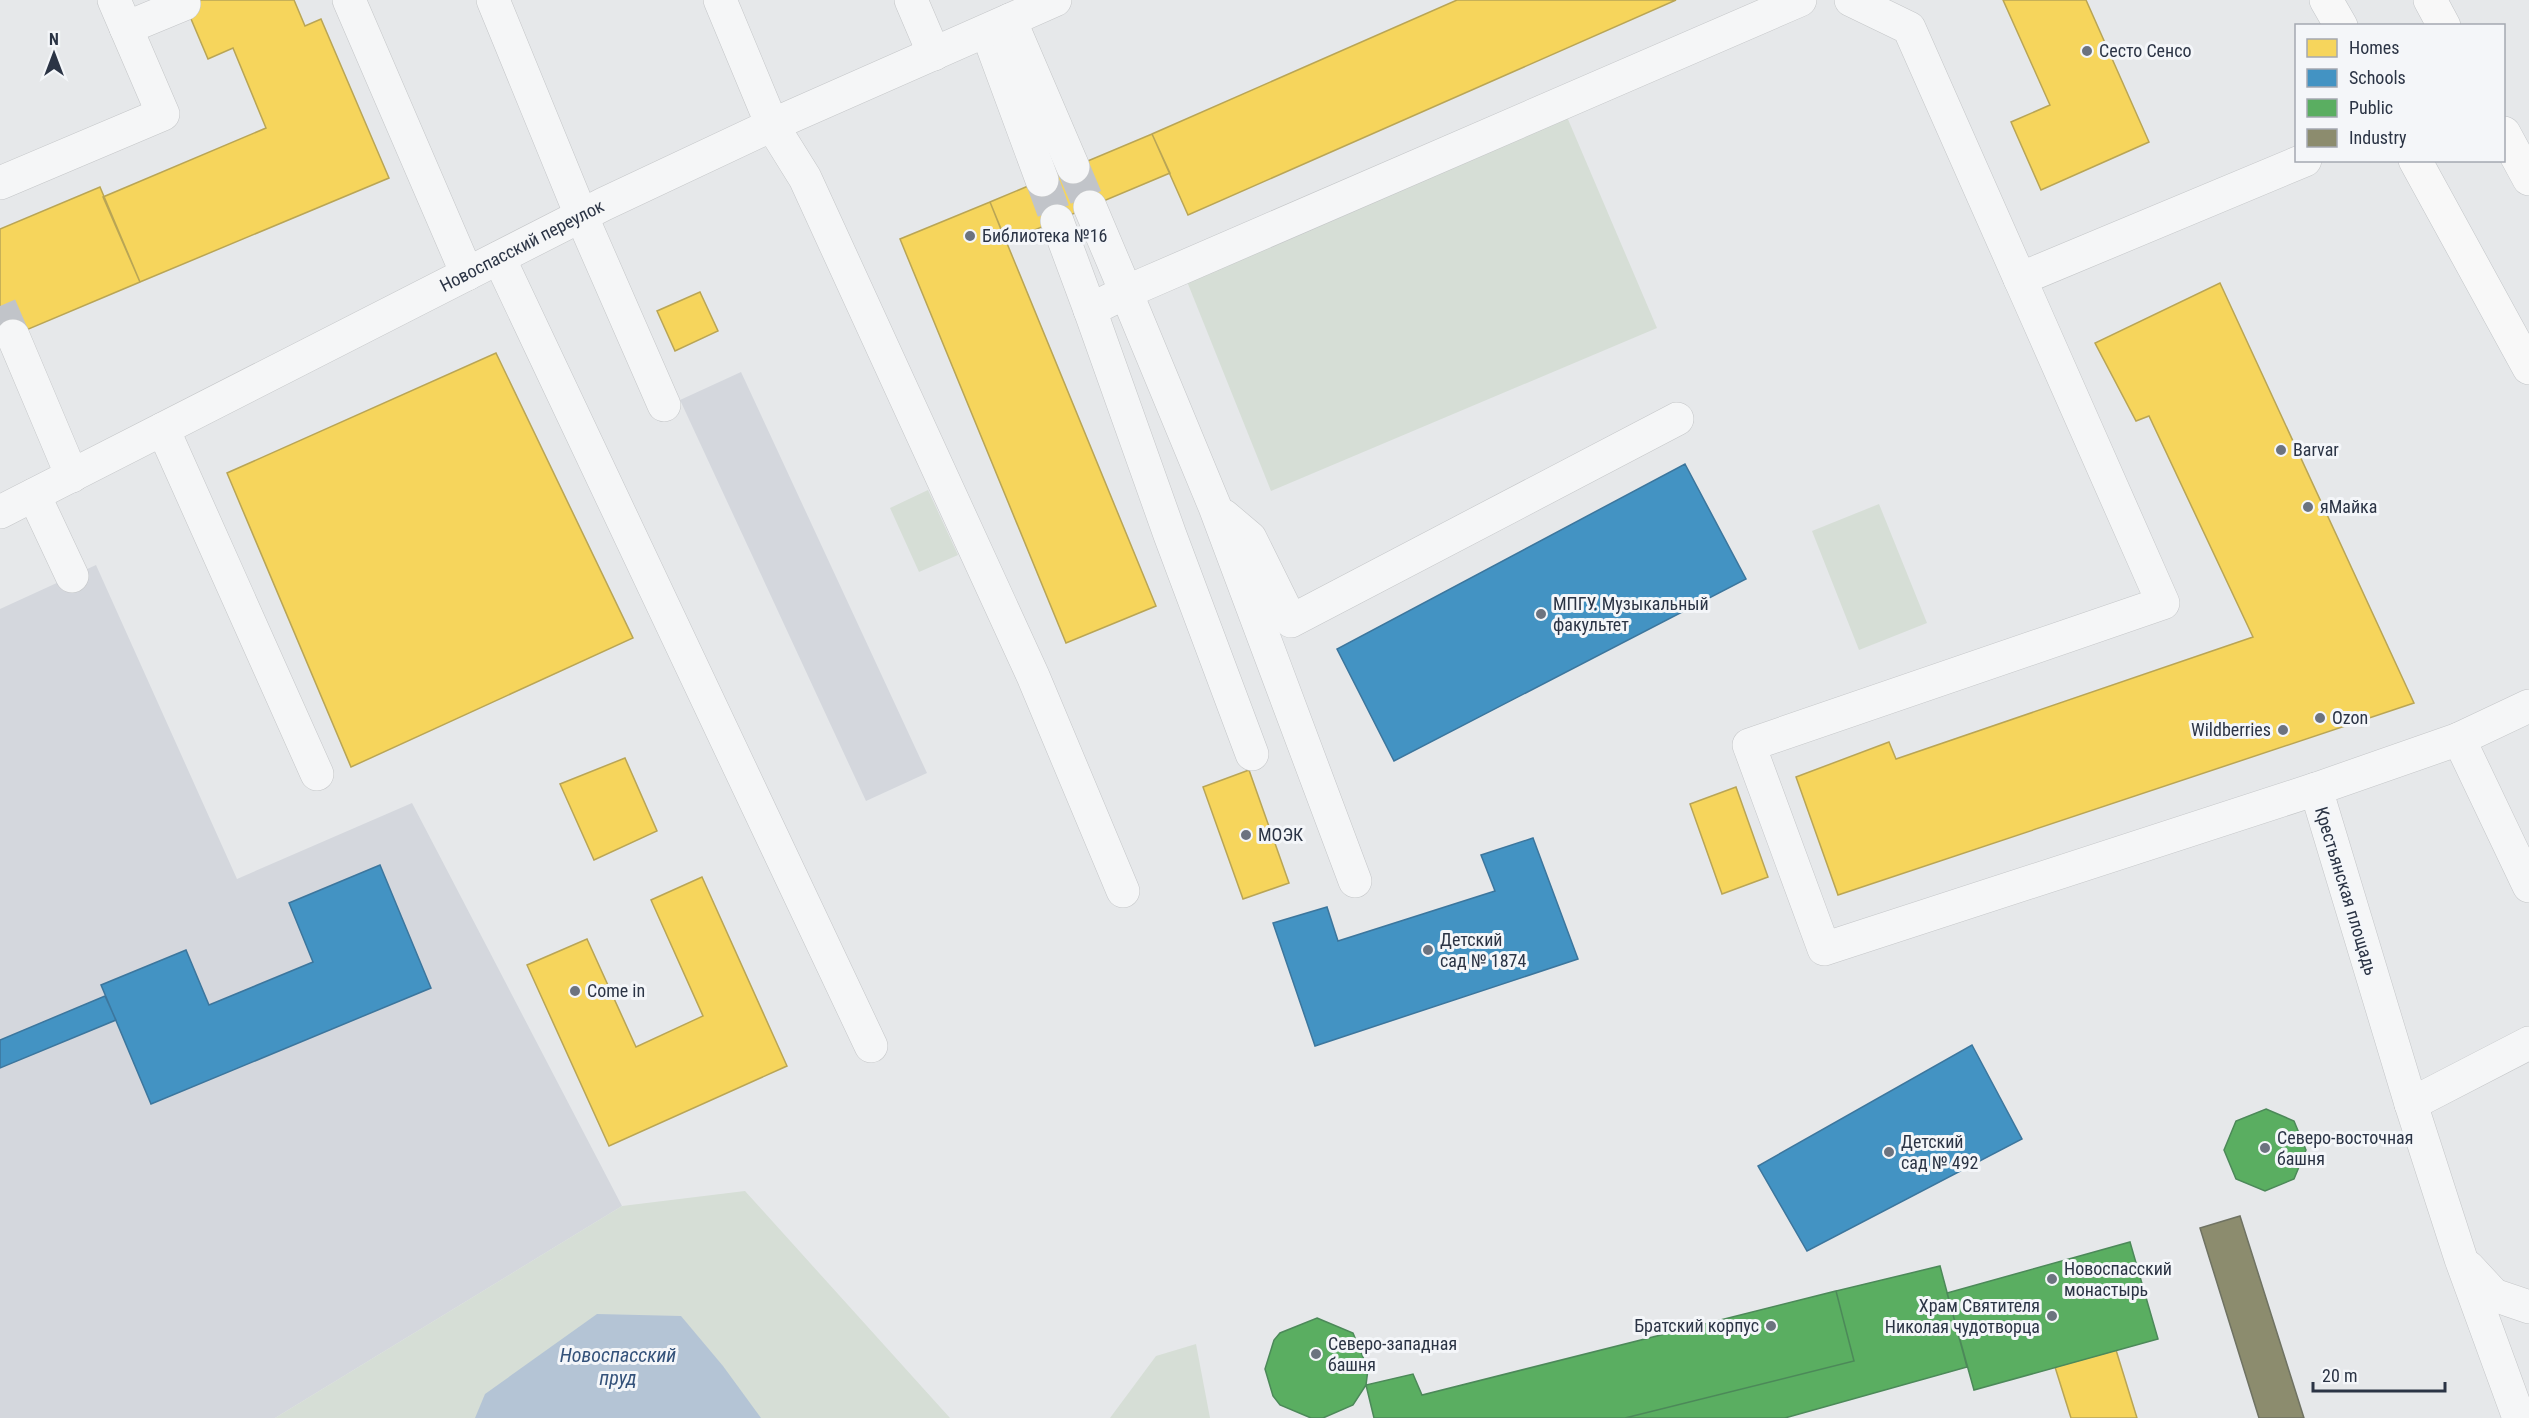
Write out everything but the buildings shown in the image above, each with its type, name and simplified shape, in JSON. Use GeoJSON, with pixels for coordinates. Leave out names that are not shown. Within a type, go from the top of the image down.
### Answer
{"type":"FeatureCollection","features":[{"type":"Feature","properties":{"kind":"main road"},"geometry":{"type":"LineString","coordinates":[[2326,0],[2340,24]]}},
{"type":"Feature","properties":{"kind":"main road"},"geometry":{"type":"LineString","coordinates":[[2430,0],[2443,24]]}},
{"type":"Feature","properties":{"kind":"main road"},"geometry":{"type":"LineString","coordinates":[[2505,135],[2529,179]]}},
{"type":"Feature","properties":{"kind":"main road"},"geometry":{"type":"LineString","coordinates":[[2416,162],[2529,368]]}},
{"type":"Feature","properties":{"kind":"street"},"geometry":{"type":"LineString","coordinates":[[349,0],[467,274]]}},
{"type":"Feature","properties":{"kind":"street"},"geometry":{"type":"LineString","coordinates":[[493,0],[581,215],[664,405]]}},
{"type":"Feature","properties":{"kind":"street"},"geometry":{"type":"LineString","coordinates":[[720,0],[772,124],[805,178],[1033,676],[1123,891]]}},
{"type":"Feature","properties":{"kind":"street"},"geometry":{"type":"LineString","coordinates":[[911,0],[934,54]]}},
{"type":"Feature","properties":{"kind":"street","name":"Новоспасский переулок"},"geometry":{"type":"LineString","coordinates":[[0,512],[581,215],[772,124],[1055,0]]}},
{"type":"Feature","properties":{"kind":"street"},"geometry":{"type":"LineString","coordinates":[[1090,310],[1126,292],[1800,0]]}},
{"type":"Feature","properties":{"kind":"street"},"geometry":{"type":"LineString","coordinates":[[1851,0],[1909,28],[2163,603],[1749,745],[1824,949],[2316,789]]}},
{"type":"Feature","properties":{"kind":"street"},"geometry":{"type":"LineString","coordinates":[[0,183],[163,114],[120,14],[184,4]]}},
{"type":"Feature","properties":{"kind":"street"},"geometry":{"type":"LineString","coordinates":[[999,26],[1073,167]]}},
{"type":"Feature","properties":{"kind":"street"},"geometry":{"type":"LineString","coordinates":[[999,26],[1042,180]]}},
{"type":"Feature","properties":{"kind":"street"},"geometry":{"type":"LineString","coordinates":[[2020,279],[2300,162]]}},
{"type":"Feature","properties":{"kind":"street"},"geometry":{"type":"LineString","coordinates":[[1090,207],[1215,507],[1355,881]]}},
{"type":"Feature","properties":{"kind":"street"},"geometry":{"type":"LineString","coordinates":[[1057,221],[1252,754]]}},
{"type":"Feature","properties":{"kind":"street"},"geometry":{"type":"LineString","coordinates":[[500,258],[871,1046]]}},
{"type":"Feature","properties":{"kind":"street"},"geometry":{"type":"LineString","coordinates":[[13,336],[72,476]]}},
{"type":"Feature","properties":{"kind":"street"},"geometry":{"type":"LineString","coordinates":[[1215,507],[1250,538],[1291,621],[1677,419]]}},
{"type":"Feature","properties":{"kind":"street"},"geometry":{"type":"LineString","coordinates":[[163,429],[317,774]]}},
{"type":"Feature","properties":{"kind":"street"},"geometry":{"type":"LineString","coordinates":[[34,495],[72,576]]}},
{"type":"Feature","properties":{"kind":"street","name":"Крестьянская площадь"},"geometry":{"type":"LineString","coordinates":[[2519,1418],[2461,1259],[2411,1104],[2316,789],[2459,739],[2529,706]]}},
{"type":"Feature","properties":{"kind":"street"},"geometry":{"type":"LineString","coordinates":[[2459,739],[2529,886]]}},
{"type":"Feature","properties":{"kind":"street"},"geometry":{"type":"LineString","coordinates":[[2411,1104],[2529,1043]]}},
{"type":"Feature","properties":{"kind":"street","name":"Крестьянская площадь"},"geometry":{"type":"LineString","coordinates":[[2461,1259],[2494,1295],[2529,1307]]}},
{"type":"Feature","properties":{"kind":"shaded area"},"geometry":{"type":"Polygon","coordinates":[[[1567,117],[1657,328],[1271,491],[1186,279],[1567,117]]]}},
{"type":"Feature","properties":{"kind":"shaded area"},"geometry":{"type":"Polygon","coordinates":[[[741,372],[927,773],[866,801],[680,400],[741,372]]]}},
{"type":"Feature","properties":{"kind":"shaded area"},"geometry":{"type":"Polygon","coordinates":[[[928,490],[958,555],[919,572],[890,508],[928,490]]]}},
{"type":"Feature","properties":{"kind":"shaded area"},"geometry":{"type":"Polygon","coordinates":[[[1879,504],[1927,623],[1859,650],[1812,531],[1879,504]]]}},
{"type":"Feature","properties":{"kind":"shaded area"},"geometry":{"type":"Polygon","coordinates":[[[96,565],[237,879],[412,803],[622,1206],[275,1418],[0,1418],[0,609],[96,565]]]}},
{"type":"Feature","properties":{"kind":"shaded area"},"geometry":{"type":"Polygon","coordinates":[[[745,1191],[950,1418],[275,1418],[622,1206],[745,1191]]]}},
{"type":"Feature","properties":{"kind":"shaded area"},"geometry":{"type":"Polygon","coordinates":[[[1196,1344],[1210,1418],[1110,1418],[1156,1356],[1196,1344]]]}},
{"type":"Feature","properties":{"kind":"water","name":"Новоспасский пруд"},"geometry":{"type":"Polygon","coordinates":[[[597,1314],[681,1316],[723,1366],[761,1418],[475,1418],[485,1394],[597,1314]]]}},
{"type":"Feature","properties":{"kind":"tunnel"},"geometry":{"type":"LineString","coordinates":[[1073,167],[1090,207]]}},
{"type":"Feature","properties":{"kind":"tunnel"},"geometry":{"type":"LineString","coordinates":[[1042,180],[1057,221]]}},
{"type":"Feature","properties":{"kind":"tunnel"},"geometry":{"type":"LineString","coordinates":[[0,306],[13,336]]}},
{"type":"Feature","properties":{"kind":"place","name":"Сесто Сенсо"},"geometry":{"type":"Point","coordinates":[2087,51]}},
{"type":"Feature","properties":{"kind":"place","name":"Библиотека №16"},"geometry":{"type":"Point","coordinates":[970,236]}},
{"type":"Feature","properties":{"kind":"place","name":"Barvar"},"geometry":{"type":"Point","coordinates":[2281,450]}},
{"type":"Feature","properties":{"kind":"place","name":"яМайка"},"geometry":{"type":"Point","coordinates":[2308,507]}},
{"type":"Feature","properties":{"kind":"place","name":"МПГУ. Музыкальный факультет"},"geometry":{"type":"Point","coordinates":[1541,614]}},
{"type":"Feature","properties":{"kind":"place","name":"Ozon"},"geometry":{"type":"Point","coordinates":[2320,718]}},
{"type":"Feature","properties":{"kind":"place","name":"Wildberries"},"geometry":{"type":"Point","coordinates":[2283,730]}},
{"type":"Feature","properties":{"kind":"place","name":"МОЭК"},"geometry":{"type":"Point","coordinates":[1246,835]}},
{"type":"Feature","properties":{"kind":"place","name":"Детский сад № 1874"},"geometry":{"type":"Point","coordinates":[1428,950]}},
{"type":"Feature","properties":{"kind":"place","name":"Come in"},"geometry":{"type":"Point","coordinates":[575,991]}},
{"type":"Feature","properties":{"kind":"place","name":"Северо-восточная башня"},"geometry":{"type":"Point","coordinates":[2265,1148]}},
{"type":"Feature","properties":{"kind":"place","name":"Детский сад № 492"},"geometry":{"type":"Point","coordinates":[1889,1152]}},
{"type":"Feature","properties":{"kind":"place","name":"Новоспасский монастырь"},"geometry":{"type":"Point","coordinates":[2052,1279]}},
{"type":"Feature","properties":{"kind":"place","name":"Храм Святителя Николая чудотворца"},"geometry":{"type":"Point","coordinates":[2052,1316]}},
{"type":"Feature","properties":{"kind":"place","name":"Братский корпус"},"geometry":{"type":"Point","coordinates":[1771,1326]}},
{"type":"Feature","properties":{"kind":"place","name":"Северо-западная башня"},"geometry":{"type":"Point","coordinates":[1316,1354]}}]}
